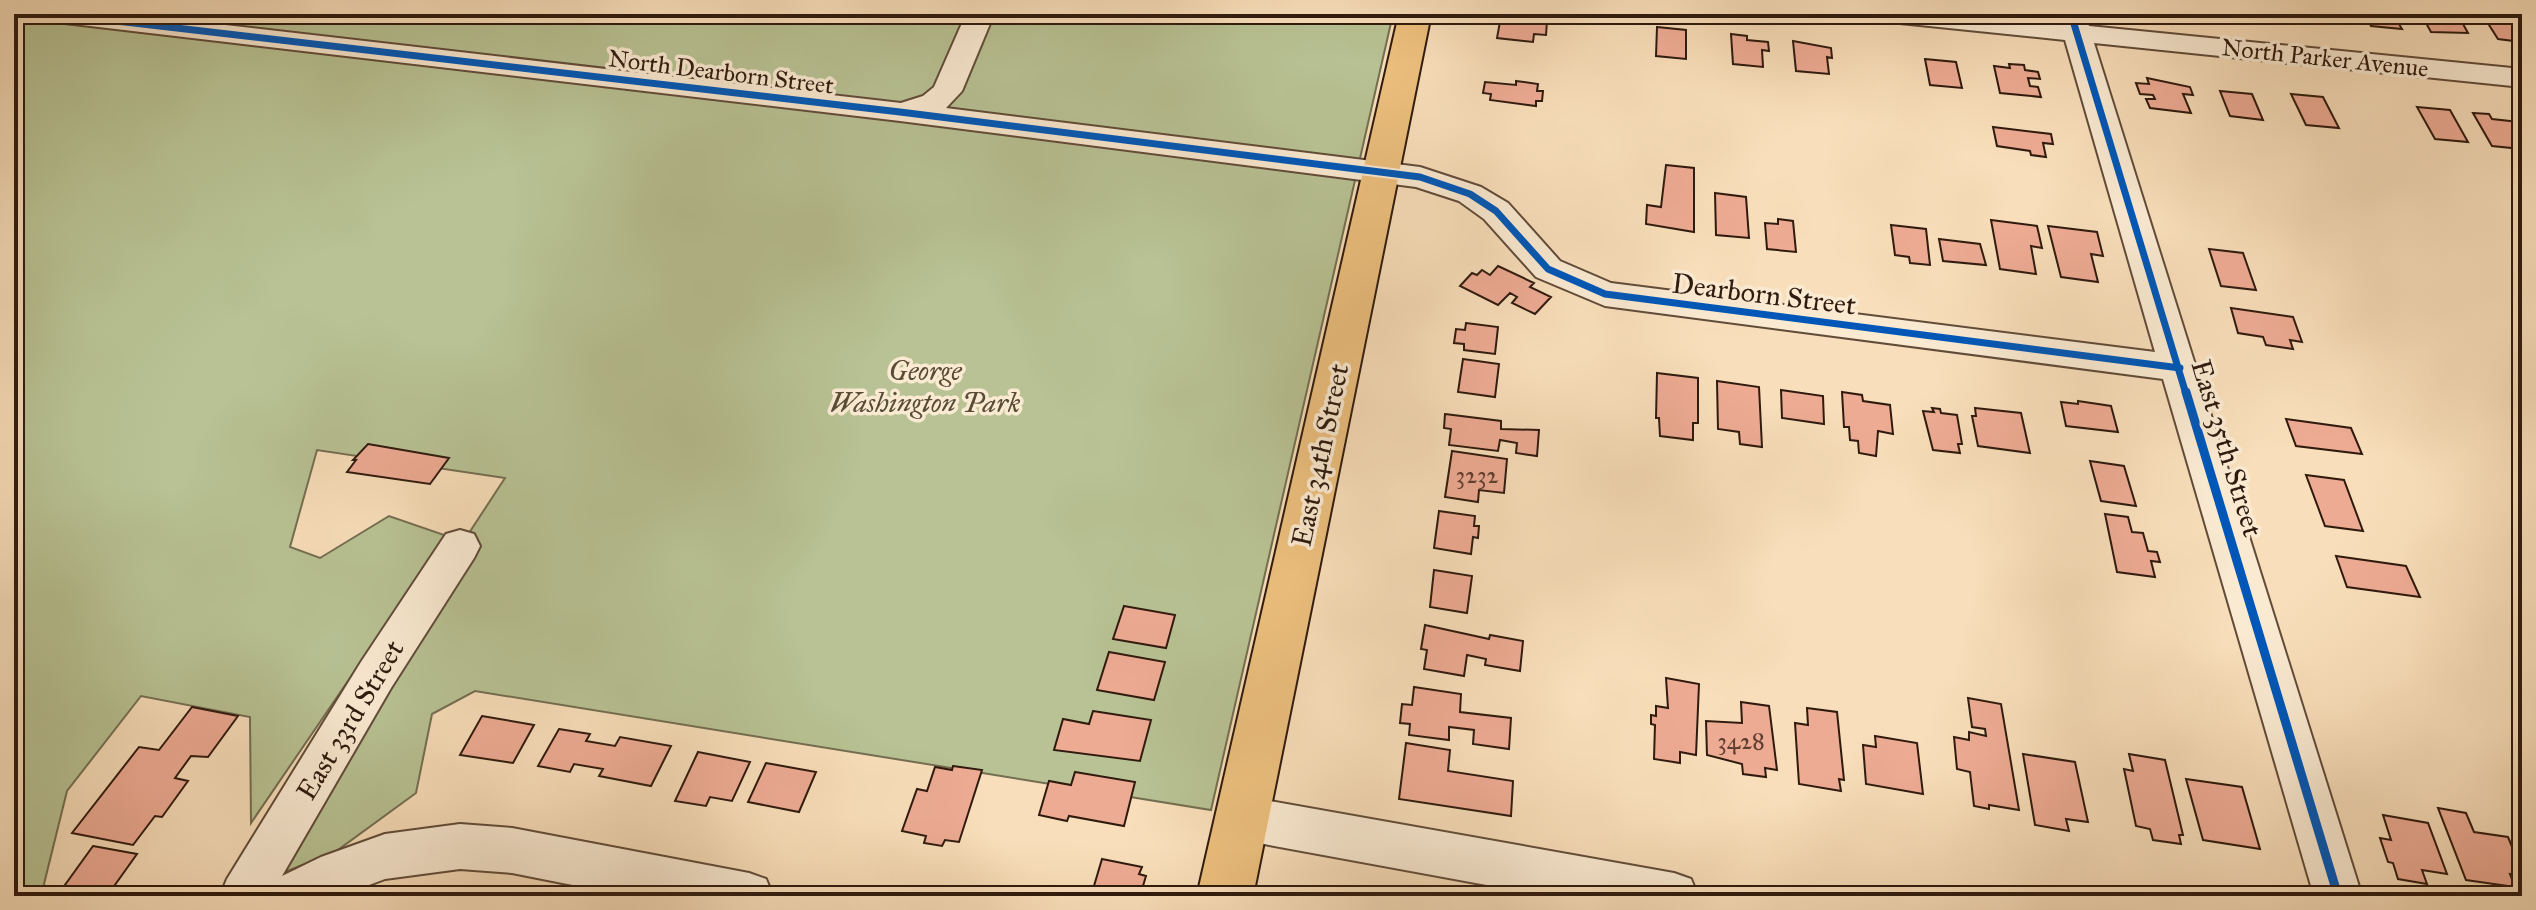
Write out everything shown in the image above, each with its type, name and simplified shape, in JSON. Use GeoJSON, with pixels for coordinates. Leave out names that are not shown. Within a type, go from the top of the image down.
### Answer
{"type":"FeatureCollection","features":[{"type":"Feature","properties":{"kind":"main road","name":"East 34th Street"},"geometry":{"type":"LineString","coordinates":[[1225,896],[1415,14]]}},
{"type":"Feature","properties":{"kind":"street","name":"North Dearborn Street"},"geometry":{"type":"LineString","coordinates":[[56,14],[900,112],[1381,172]]}},
{"type":"Feature","properties":{"kind":"street","name":"North Dearborn Street"},"geometry":{"type":"LineString","coordinates":[[900,112],[926,106],[947,91],[980,14]]}},
{"type":"Feature","properties":{"kind":"street","name":"North Parker Avenue"},"geometry":{"type":"LineString","coordinates":[[1890,14],[2074,24],[2522,78]]}},
{"type":"Feature","properties":{"kind":"street","name":"East 35th Street"},"geometry":{"type":"LineString","coordinates":[[2074,24],[2338,896]]}},
{"type":"Feature","properties":{"kind":"street","name":"Dearborn Street"},"geometry":{"type":"LineString","coordinates":[[1381,172],[1431,179],[1470,194],[1496,211],[1548,269],[1605,294],[2180,368]]}},
{"type":"Feature","properties":{"kind":"street","name":"East 33rd Street"},"geometry":{"type":"LineString","coordinates":[[244,896],[376,675],[460,546]]}},
{"type":"Feature","properties":{"kind":"street"},"geometry":{"type":"LineString","coordinates":[[1242,818],[1674,896]]}},
{"type":"Feature","properties":{"kind":"street"},"geometry":{"type":"LineString","coordinates":[[293,896],[348,869],[386,857],[463,846],[504,850],[749,896]]}},
{"type":"Feature","properties":{"kind":"green space","name":"George Washington Park"},"geometry":{"type":"Polygon","coordinates":[[[14,14],[1393,14],[1211,810],[475,691],[432,714],[416,793],[335,852],[245,888],[376,675],[505,478],[317,450],[290,547],[320,558],[389,516],[447,536],[251,823],[250,717],[141,696],[67,791],[44,884],[49,896],[14,896],[14,14]]]}},
{"type":"Feature","properties":{"kind":"building"},"geometry":{"type":"Polygon","coordinates":[[[2309,14],[2346,14],[2349,20],[2312,21],[2309,14]]]}},
{"type":"Feature","properties":{"kind":"building"},"geometry":{"type":"Polygon","coordinates":[[[2365,14],[2393,14],[2402,29],[2371,26],[2365,14]]]}},
{"type":"Feature","properties":{"kind":"building"},"geometry":{"type":"Polygon","coordinates":[[[2421,14],[2450,14],[2456,24],[2463,24],[2468,33],[2431,32],[2421,14]]]}},
{"type":"Feature","properties":{"kind":"building"},"geometry":{"type":"Polygon","coordinates":[[[2482,14],[2511,14],[2522,31],[2522,42],[2498,39],[2482,14]]]}},
{"type":"Feature","properties":{"kind":"building"},"geometry":{"type":"Polygon","coordinates":[[[1501,16],[1547,21],[1546,35],[1534,34],[1533,42],[1497,38],[1501,16]]]}},
{"type":"Feature","properties":{"kind":"building"},"geometry":{"type":"Polygon","coordinates":[[[1657,27],[1686,30],[1686,59],[1656,56],[1657,27]]]}},
{"type":"Feature","properties":{"kind":"building"},"geometry":{"type":"Polygon","coordinates":[[[1731,34],[1747,36],[1747,40],[1768,42],[1769,51],[1762,50],[1763,67],[1733,64],[1731,34]]]}},
{"type":"Feature","properties":{"kind":"building"},"geometry":{"type":"Polygon","coordinates":[[[1793,41],[1831,48],[1832,58],[1827,57],[1829,74],[1796,71],[1793,41]]]}},
{"type":"Feature","properties":{"kind":"building"},"geometry":{"type":"Polygon","coordinates":[[[1925,59],[1956,62],[1962,88],[1930,85],[1925,59]]]}},
{"type":"Feature","properties":{"kind":"building"},"geometry":{"type":"Polygon","coordinates":[[[2009,64],[2024,65],[2025,70],[2038,72],[2040,79],[2028,78],[2030,86],[2038,87],[2041,97],[2000,93],[1994,66],[2010,68],[2009,64]]]}},
{"type":"Feature","properties":{"kind":"building"},"geometry":{"type":"Polygon","coordinates":[[[2147,78],[2190,87],[2193,95],[2183,94],[2191,113],[2150,108],[2146,99],[2155,99],[2153,95],[2140,94],[2136,83],[2149,84],[2147,78]]]}},
{"type":"Feature","properties":{"kind":"building"},"geometry":{"type":"Polygon","coordinates":[[[1516,81],[1538,84],[1537,91],[1543,91],[1542,101],[1536,101],[1536,106],[1490,100],[1491,94],[1483,93],[1485,82],[1516,85],[1516,81]]]}},
{"type":"Feature","properties":{"kind":"building"},"geometry":{"type":"Polygon","coordinates":[[[2220,91],[2252,94],[2263,120],[2230,116],[2220,91]]]}},
{"type":"Feature","properties":{"kind":"building"},"geometry":{"type":"Polygon","coordinates":[[[2291,94],[2323,97],[2339,128],[2306,125],[2291,94]]]}},
{"type":"Feature","properties":{"kind":"building"},"geometry":{"type":"Polygon","coordinates":[[[2417,107],[2450,110],[2468,142],[2435,139],[2417,107]]]}},
{"type":"Feature","properties":{"kind":"building"},"geometry":{"type":"Polygon","coordinates":[[[2473,113],[2519,122],[2522,129],[2513,128],[2522,149],[2492,146],[2473,113]]]}},
{"type":"Feature","properties":{"kind":"building"},"geometry":{"type":"Polygon","coordinates":[[[1993,127],[2051,134],[2053,144],[2043,143],[2046,157],[1997,146],[1993,127]]]}},
{"type":"Feature","properties":{"kind":"building"},"geometry":{"type":"Polygon","coordinates":[[[1666,165],[1694,168],[1694,232],[1646,224],[1647,205],[1661,207],[1666,165]]]}},
{"type":"Feature","properties":{"kind":"building"},"geometry":{"type":"Polygon","coordinates":[[[1715,193],[1746,197],[1749,238],[1716,235],[1715,193]]]}},
{"type":"Feature","properties":{"kind":"building"},"geometry":{"type":"Polygon","coordinates":[[[1778,219],[1793,221],[1796,252],[1767,249],[1765,223],[1778,224],[1778,219]]]}},
{"type":"Feature","properties":{"kind":"building"},"geometry":{"type":"Polygon","coordinates":[[[1991,220],[2037,226],[2042,248],[2031,246],[2036,274],[2000,269],[1991,220]]]}},
{"type":"Feature","properties":{"kind":"building"},"geometry":{"type":"Polygon","coordinates":[[[1891,225],[1926,229],[1930,265],[1910,263],[1909,257],[1895,255],[1891,225]]]}},
{"type":"Feature","properties":{"kind":"building"},"geometry":{"type":"Polygon","coordinates":[[[2048,226],[2097,232],[2103,256],[2091,254],[2098,282],[2061,277],[2048,226]]]}},
{"type":"Feature","properties":{"kind":"building"},"geometry":{"type":"Polygon","coordinates":[[[1939,239],[1980,244],[1986,265],[1943,261],[1939,239]]]}},
{"type":"Feature","properties":{"kind":"building"},"geometry":{"type":"Polygon","coordinates":[[[2209,249],[2243,253],[2256,290],[2221,286],[2209,249]]]}},
{"type":"Feature","properties":{"kind":"building"},"geometry":{"type":"Polygon","coordinates":[[[1498,266],[1534,283],[1530,287],[1551,297],[1535,314],[1512,303],[1517,297],[1510,293],[1498,305],[1460,286],[1472,273],[1477,275],[1482,270],[1490,275],[1498,266]]]}},
{"type":"Feature","properties":{"kind":"building"},"geometry":{"type":"Polygon","coordinates":[[[2231,308],[2293,317],[2302,342],[2290,340],[2293,349],[2266,345],[2263,337],[2238,333],[2231,308]]]}},
{"type":"Feature","properties":{"kind":"building"},"geometry":{"type":"Polygon","coordinates":[[[1466,323],[1498,327],[1495,354],[1464,350],[1464,344],[1454,343],[1456,329],[1465,330],[1466,323]]]}},
{"type":"Feature","properties":{"kind":"building"},"geometry":{"type":"Polygon","coordinates":[[[1463,359],[1499,364],[1495,397],[1458,392],[1463,359]]]}},
{"type":"Feature","properties":{"kind":"building"},"geometry":{"type":"Polygon","coordinates":[[[1657,373],[1698,378],[1698,423],[1693,423],[1693,440],[1660,436],[1659,418],[1656,418],[1657,373]]]}},
{"type":"Feature","properties":{"kind":"building"},"geometry":{"type":"Polygon","coordinates":[[[1717,381],[1759,387],[1762,447],[1740,444],[1739,432],[1718,429],[1717,381]]]}},
{"type":"Feature","properties":{"kind":"building"},"geometry":{"type":"Polygon","coordinates":[[[1781,390],[1823,396],[1824,424],[1782,418],[1781,390]]]}},
{"type":"Feature","properties":{"kind":"building"},"geometry":{"type":"Polygon","coordinates":[[[1842,392],[1862,395],[1863,401],[1890,405],[1893,434],[1878,431],[1876,456],[1859,453],[1858,441],[1850,440],[1849,427],[1844,427],[1842,392]]]}},
{"type":"Feature","properties":{"kind":"building"},"geometry":{"type":"Polygon","coordinates":[[[2078,401],[2111,406],[2118,432],[2066,426],[2061,402],[2078,404],[2078,401]]]}},
{"type":"Feature","properties":{"kind":"building"},"geometry":{"type":"Polygon","coordinates":[[[1932,408],[1957,415],[1962,444],[1958,444],[1960,453],[1933,450],[1923,411],[1934,412],[1932,408]]]}},
{"type":"Feature","properties":{"kind":"building"},"geometry":{"type":"Polygon","coordinates":[[[1975,408],[2021,413],[2030,453],[1978,446],[1972,416],[1976,416],[1975,408]]]}},
{"type":"Feature","properties":{"kind":"building"},"geometry":{"type":"Polygon","coordinates":[[[1445,414],[1501,421],[1501,429],[1539,430],[1537,456],[1516,453],[1517,443],[1500,440],[1498,451],[1449,445],[1451,429],[1444,428],[1445,414]]]}},
{"type":"Feature","properties":{"kind":"building"},"geometry":{"type":"Polygon","coordinates":[[[2286,419],[2351,428],[2362,454],[2296,446],[2286,419]]]}},
{"type":"Feature","properties":{"kind":"building"},"geometry":{"type":"Polygon","coordinates":[[[368,444],[449,458],[430,484],[347,472],[368,444]]]}},
{"type":"Feature","properties":{"kind":"building"},"geometry":{"type":"Polygon","coordinates":[[[1452,451],[1507,459],[1504,493],[1479,490],[1478,502],[1445,497],[1452,451]]]}},
{"type":"Feature","properties":{"kind":"building"},"geometry":{"type":"Polygon","coordinates":[[[2090,461],[2124,466],[2136,506],[2101,501],[2090,461]]]}},
{"type":"Feature","properties":{"kind":"building"},"geometry":{"type":"Polygon","coordinates":[[[2306,475],[2344,480],[2363,531],[2325,526],[2306,475]]]}},
{"type":"Feature","properties":{"kind":"building"},"geometry":{"type":"Polygon","coordinates":[[[1439,511],[1475,516],[1474,526],[1479,526],[1478,538],[1473,537],[1471,554],[1434,548],[1439,511]]]}},
{"type":"Feature","properties":{"kind":"building"},"geometry":{"type":"Polygon","coordinates":[[[2105,514],[2128,517],[2132,532],[2143,533],[2148,551],[2157,552],[2160,562],[2151,561],[2155,577],[2117,572],[2105,514]]]}},
{"type":"Feature","properties":{"kind":"building"},"geometry":{"type":"Polygon","coordinates":[[[2336,556],[2406,566],[2420,597],[2347,587],[2336,556]]]}},
{"type":"Feature","properties":{"kind":"building"},"geometry":{"type":"Polygon","coordinates":[[[1434,570],[1472,576],[1467,613],[1430,607],[1434,570]]]}},
{"type":"Feature","properties":{"kind":"building"},"geometry":{"type":"Polygon","coordinates":[[[1124,606],[1175,615],[1166,648],[1113,639],[1124,606]]]}},
{"type":"Feature","properties":{"kind":"building"},"geometry":{"type":"Polygon","coordinates":[[[1425,625],[1489,639],[1490,635],[1523,641],[1520,671],[1485,665],[1486,659],[1467,655],[1464,676],[1424,669],[1427,650],[1421,649],[1425,625]]]}},
{"type":"Feature","properties":{"kind":"building"},"geometry":{"type":"Polygon","coordinates":[[[1109,652],[1165,662],[1154,700],[1097,690],[1109,652]]]}},
{"type":"Feature","properties":{"kind":"building"},"geometry":{"type":"Polygon","coordinates":[[[1666,678],[1699,684],[1696,755],[1680,752],[1680,763],[1654,759],[1655,725],[1651,724],[1651,715],[1656,716],[1656,706],[1668,708],[1666,678]]]}},
{"type":"Feature","properties":{"kind":"building"},"geometry":{"type":"Polygon","coordinates":[[[1414,687],[1461,694],[1460,712],[1511,718],[1509,749],[1473,744],[1474,730],[1449,727],[1449,740],[1409,735],[1410,724],[1400,723],[1402,704],[1412,705],[1414,687]]]}},
{"type":"Feature","properties":{"kind":"building"},"geometry":{"type":"Polygon","coordinates":[[[1968,698],[2001,704],[2019,810],[1974,806],[1970,772],[1957,769],[1954,737],[1969,740],[1969,732],[1986,736],[1985,729],[1972,727],[1968,698]]]}},
{"type":"Feature","properties":{"kind":"building"},"geometry":{"type":"Polygon","coordinates":[[[1741,702],[1769,706],[1777,770],[1765,768],[1766,777],[1743,774],[1742,764],[1707,755],[1706,721],[1742,723],[1741,702]]]}},
{"type":"Feature","properties":{"kind":"building"},"geometry":{"type":"Polygon","coordinates":[[[192,707],[238,716],[208,757],[191,756],[175,778],[188,781],[162,817],[155,816],[133,845],[72,833],[139,747],[159,750],[192,707]]]}},
{"type":"Feature","properties":{"kind":"building"},"geometry":{"type":"Polygon","coordinates":[[[1807,708],[1837,712],[1844,780],[1839,779],[1841,791],[1799,784],[1795,723],[1808,725],[1807,708]]]}},
{"type":"Feature","properties":{"kind":"building"},"geometry":{"type":"Polygon","coordinates":[[[1093,711],[1151,720],[1140,761],[1054,750],[1063,719],[1089,724],[1093,711]]]}},
{"type":"Feature","properties":{"kind":"building"},"geometry":{"type":"Polygon","coordinates":[[[482,716],[534,725],[513,763],[460,755],[482,716]]]}},
{"type":"Feature","properties":{"kind":"building"},"geometry":{"type":"Polygon","coordinates":[[[559,729],[590,734],[586,741],[615,746],[620,737],[671,746],[651,786],[599,776],[603,769],[574,764],[570,772],[538,766],[559,729]]]}},
{"type":"Feature","properties":{"kind":"building"},"geometry":{"type":"Polygon","coordinates":[[[1875,736],[1917,743],[1923,794],[1866,784],[1863,745],[1876,747],[1875,736]]]}},
{"type":"Feature","properties":{"kind":"building"},"geometry":{"type":"Polygon","coordinates":[[[1406,743],[1450,750],[1448,771],[1513,781],[1511,816],[1399,799],[1406,743]]]}},
{"type":"Feature","properties":{"kind":"building"},"geometry":{"type":"Polygon","coordinates":[[[698,752],[750,762],[732,801],[710,797],[706,806],[675,801],[698,752]]]}},
{"type":"Feature","properties":{"kind":"building"},"geometry":{"type":"Polygon","coordinates":[[[2023,754],[2075,762],[2088,822],[2066,819],[2069,831],[2035,825],[2023,754]]]}},
{"type":"Feature","properties":{"kind":"building"},"geometry":{"type":"Polygon","coordinates":[[[2129,754],[2165,760],[2183,835],[2179,835],[2181,844],[2153,840],[2150,829],[2136,826],[2124,769],[2133,771],[2129,754]]]}},
{"type":"Feature","properties":{"kind":"building"},"geometry":{"type":"Polygon","coordinates":[[[766,763],[816,772],[799,812],[748,802],[766,763]]]}},
{"type":"Feature","properties":{"kind":"building"},"geometry":{"type":"Polygon","coordinates":[[[953,766],[982,770],[959,842],[945,840],[942,846],[924,843],[926,836],[902,831],[917,789],[927,791],[935,767],[952,770],[953,766]]]}},
{"type":"Feature","properties":{"kind":"building"},"geometry":{"type":"Polygon","coordinates":[[[1075,772],[1135,782],[1124,826],[1069,816],[1067,821],[1039,815],[1049,781],[1071,785],[1075,772]]]}},
{"type":"Feature","properties":{"kind":"building"},"geometry":{"type":"Polygon","coordinates":[[[2186,779],[2242,787],[2260,849],[2203,840],[2186,779]]]}},
{"type":"Feature","properties":{"kind":"building"},"geometry":{"type":"Polygon","coordinates":[[[2438,808],[2466,813],[2474,832],[2508,837],[2522,871],[2522,876],[2510,874],[2515,887],[2466,880],[2438,808]]]}},
{"type":"Feature","properties":{"kind":"building"},"geometry":{"type":"Polygon","coordinates":[[[2383,815],[2428,823],[2447,874],[2422,870],[2427,884],[2398,879],[2380,838],[2391,840],[2383,815]]]}},
{"type":"Feature","properties":{"kind":"building"},"geometry":{"type":"Polygon","coordinates":[[[93,846],[137,854],[107,896],[57,896],[93,846]]]}},
{"type":"Feature","properties":{"kind":"building"},"geometry":{"type":"Polygon","coordinates":[[[1102,859],[1142,867],[1139,874],[1146,876],[1140,896],[1091,896],[1102,859]]]}},
{"type":"Feature","properties":{"kind":"cycle path"},"geometry":{"type":"LineString","coordinates":[[56,14],[900,112],[1420,177],[1470,194],[1496,211],[1548,269],[1605,294],[2180,368]]}},
{"type":"Feature","properties":{"kind":"cycle path"},"geometry":{"type":"LineString","coordinates":[[2071,14],[2338,896]]}}]}
